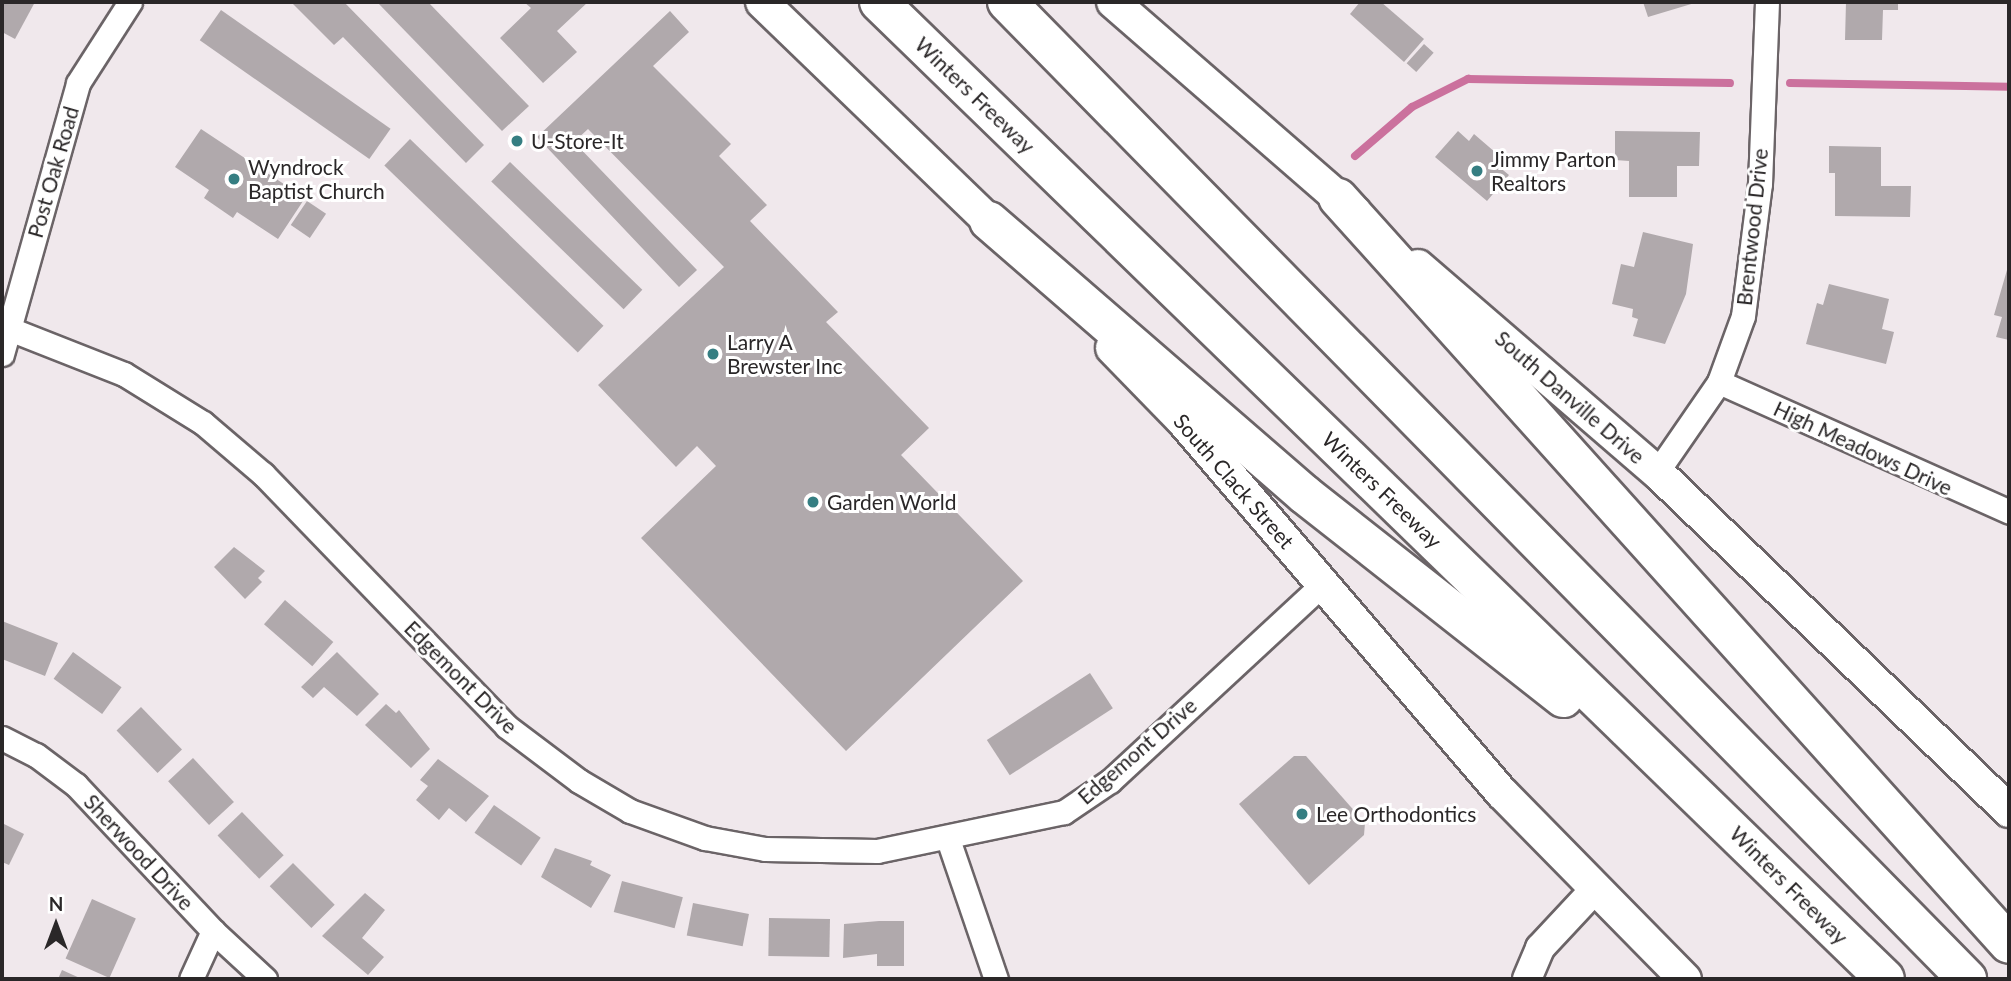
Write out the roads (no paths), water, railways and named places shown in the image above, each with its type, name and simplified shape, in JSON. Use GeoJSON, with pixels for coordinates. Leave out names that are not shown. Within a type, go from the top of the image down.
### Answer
{"type":"FeatureCollection","features":[{"type":"Feature","properties":{"kind":"highway","name":"Winters Freeway"},"geometry":{"type":"LineString","coordinates":[[879,2],[1880,975]]}},
{"type":"Feature","properties":{"kind":"highway"},"geometry":{"type":"LineString","coordinates":[[1007,2],[1967,979]]}},
{"type":"Feature","properties":{"kind":"highway"},"geometry":{"type":"LineString","coordinates":[[1338,198],[2009,944]]}},
{"type":"Feature","properties":{"kind":"highway"},"geometry":{"type":"LineString","coordinates":[[989,220],[1304,494],[1536,675],[1880,975]]}},
{"type":"Feature","properties":{"kind":"main road","name":"South Clack Street"},"geometry":{"type":"LineString","coordinates":[[762,2],[989,220],[1183,421],[1502,793],[1594,890],[1685,979]]}},
{"type":"Feature","properties":{"kind":"main road","name":"South Danville Drive"},"geometry":{"type":"LineString","coordinates":[[1113,2],[1657,472],[2009,810]]}},
{"type":"Feature","properties":{"kind":"street","name":"Post Oak Road"},"geometry":{"type":"LineString","coordinates":[[2,354],[5,327],[78,83],[130,2]]}},
{"type":"Feature","properties":{"kind":"street","name":"Brentwood Drive"},"geometry":{"type":"LineString","coordinates":[[1657,472],[1719,382],[1743,316],[1753,257],[1767,2]]}},
{"type":"Feature","properties":{"kind":"street","name":"Edgemont Drive"},"geometry":{"type":"LineString","coordinates":[[5,327],[124,374],[203,423],[263,474],[506,726],[579,781],[630,811],[705,838],[765,849],[877,851],[948,839],[1064,813],[1110,781],[1323,584]]}},
{"type":"Feature","properties":{"kind":"street","name":"High Meadows Drive"},"geometry":{"type":"LineString","coordinates":[[1719,382],[2009,512]]}},
{"type":"Feature","properties":{"kind":"street","name":"Sherwood Drive"},"geometry":{"type":"LineString","coordinates":[[2,738],[36,755],[76,786],[213,931],[265,979]]}},
{"type":"Feature","properties":{"kind":"street"},"geometry":{"type":"LineString","coordinates":[[948,839],[996,979]]}},
{"type":"Feature","properties":{"kind":"street"},"geometry":{"type":"LineString","coordinates":[[1527,979],[1540,948],[1594,890]]}},
{"type":"Feature","properties":{"kind":"street"},"geometry":{"type":"LineString","coordinates":[[191,979],[213,931]]}},
{"type":"Feature","properties":{"kind":"waterway"},"geometry":{"type":"LineString","coordinates":[[1355,156],[1412,107],[1468,79],[1730,83]]}},
{"type":"Feature","properties":{"kind":"waterway"},"geometry":{"type":"LineString","coordinates":[[1790,83],[2009,87]]}},
{"type":"Feature","properties":{"kind":"place","name":"U-Store-It"},"geometry":{"type":"Point","coordinates":[517,141]}},
{"type":"Feature","properties":{"kind":"place","name":"Jimmy Parton Realtors"},"geometry":{"type":"Point","coordinates":[1477,171]}},
{"type":"Feature","properties":{"kind":"place","name":"Wyndrock Baptist Church"},"geometry":{"type":"Point","coordinates":[234,179]}},
{"type":"Feature","properties":{"kind":"place","name":"Larry A Brewster Inc"},"geometry":{"type":"Point","coordinates":[713,354]}},
{"type":"Feature","properties":{"kind":"place","name":"Garden World"},"geometry":{"type":"Point","coordinates":[813,502]}},
{"type":"Feature","properties":{"kind":"place","name":"Lee Orthodontics"},"geometry":{"type":"Point","coordinates":[1302,814]}}]}
